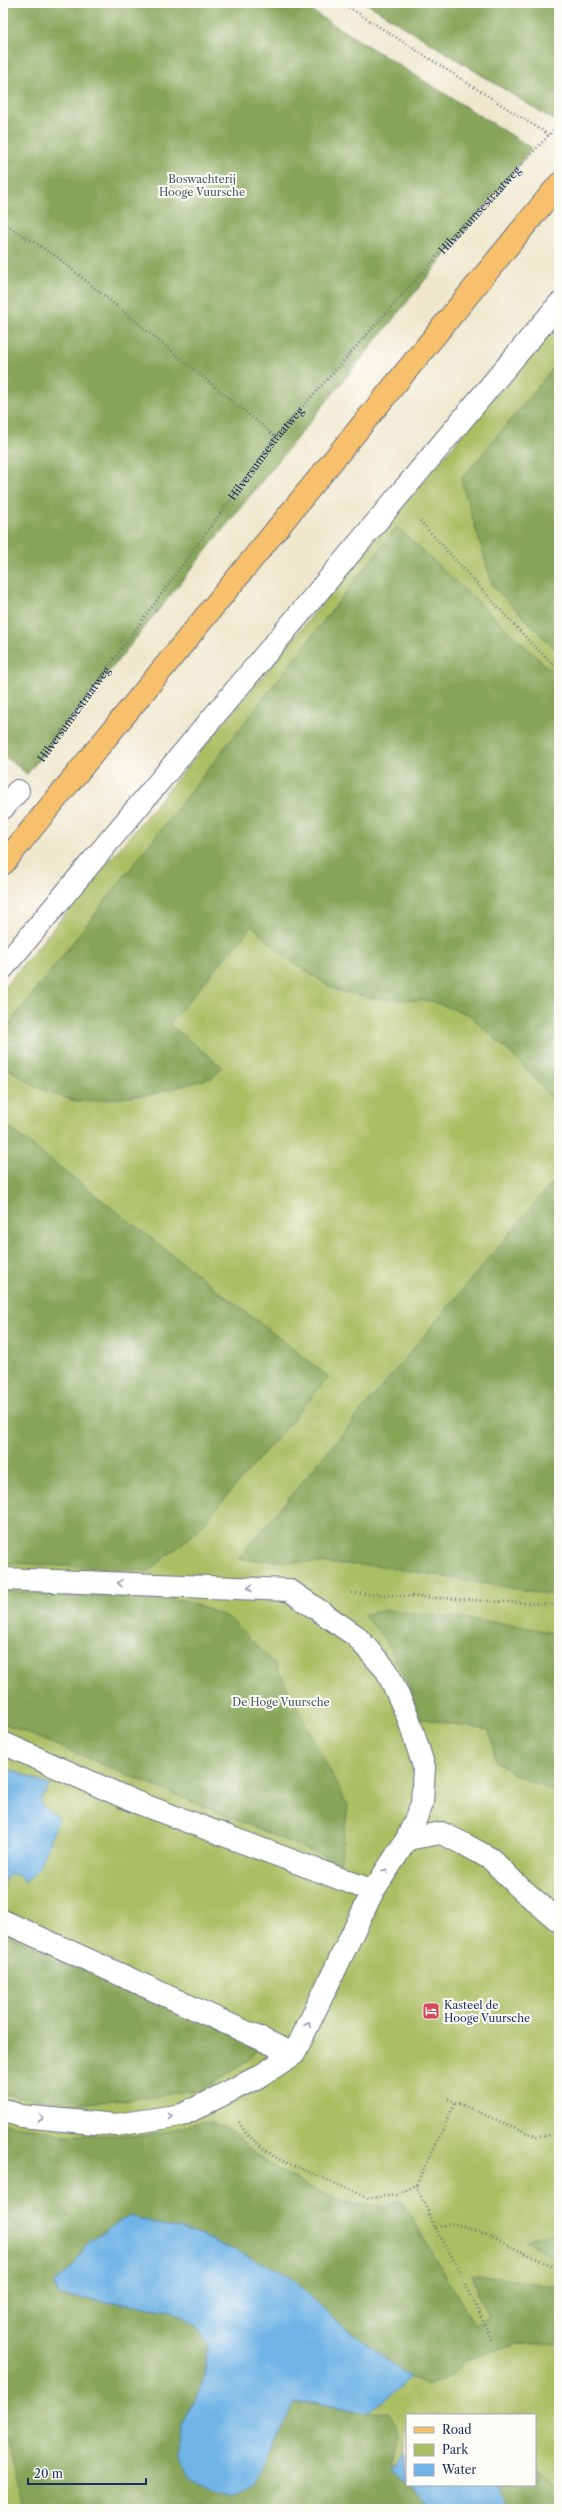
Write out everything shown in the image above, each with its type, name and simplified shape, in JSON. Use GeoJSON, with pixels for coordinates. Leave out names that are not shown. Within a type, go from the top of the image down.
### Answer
{"type":"FeatureCollection","features":[{"type":"Feature","properties":{"kind":"main road"},"geometry":{"type":"LineString","coordinates":[[3,864],[559,184]]}},
{"type":"Feature","properties":{"kind":"street"},"geometry":{"type":"LineString","coordinates":[[3,968],[559,304]]}},
{"type":"Feature","properties":{"kind":"street"},"geometry":{"type":"LineString","coordinates":[[3,808],[18,791]]}},
{"type":"Feature","properties":{"kind":"street"},"geometry":{"type":"LineString","coordinates":[[3,1579],[289,1590],[356,1636],[386,1671],[408,1717],[424,1767],[422,1804],[407,1839],[373,1891],[294,2054],[260,2076],[182,2115],[116,2125],[22,2116],[3,2110]]}},
{"type":"Feature","properties":{"kind":"street"},"geometry":{"type":"LineString","coordinates":[[3,1743],[133,1801],[373,1891]]}},
{"type":"Feature","properties":{"kind":"street"},"geometry":{"type":"LineString","coordinates":[[407,1839],[441,1833],[478,1852],[491,1859],[519,1887],[559,1920]]}},
{"type":"Feature","properties":{"kind":"street"},"geometry":{"type":"LineString","coordinates":[[3,1921],[294,2054]]}},
{"type":"Feature","properties":{"kind":"path"},"geometry":{"type":"LineString","coordinates":[[342,3],[549,135]]}},
{"type":"Feature","properties":{"kind":"path","name":"Hilversumsestraatweg"},"geometry":{"type":"LineString","coordinates":[[18,791],[276,437],[417,278],[559,124]]}},
{"type":"Feature","properties":{"kind":"path"},"geometry":{"type":"LineString","coordinates":[[3,223],[56,256],[276,437]]}},
{"type":"Feature","properties":{"kind":"path"},"geometry":{"type":"LineString","coordinates":[[398,498],[528,640],[559,670]]}},
{"type":"Feature","properties":{"kind":"path"},"geometry":{"type":"LineString","coordinates":[[351,1593],[559,1605]]}},
{"type":"Feature","properties":{"kind":"path"},"geometry":{"type":"LineString","coordinates":[[221,2095],[247,2135],[274,2157],[369,2198],[397,2195],[416,2184],[456,2102]]}},
{"type":"Feature","properties":{"kind":"path"},"geometry":{"type":"LineString","coordinates":[[448,2099],[537,2136],[559,2134]]}},
{"type":"Feature","properties":{"kind":"path"},"geometry":{"type":"LineString","coordinates":[[416,2184],[435,2228],[460,2271],[492,2341]]}},
{"type":"Feature","properties":{"kind":"path"},"geometry":{"type":"LineString","coordinates":[[435,2228],[453,2223],[482,2234],[559,2269]]}},
{"type":"Feature","properties":{"kind":"green space","name":"Boswachterij Hooge Vuursche"},"geometry":{"type":"Polygon","coordinates":[[[3,3],[299,3],[532,148],[27,774],[3,755],[3,3]]]}},
{"type":"Feature","properties":{"kind":"green space"},"geometry":{"type":"Polygon","coordinates":[[[366,3],[559,3],[559,116],[555,121],[366,3]]]}},
{"type":"Feature","properties":{"kind":"green space","name":"De Hoge Vuursche"},"geometry":{"type":"Polygon","coordinates":[[[559,318],[559,2509],[3,2509],[3,989],[559,318]]]}},
{"type":"Feature","properties":{"kind":"green space"},"geometry":{"type":"Polygon","coordinates":[[[559,361],[559,653],[493,586],[461,480],[559,361]]]}},
{"type":"Feature","properties":{"kind":"green space"},"geometry":{"type":"Polygon","coordinates":[[[397,527],[559,678],[559,1107],[522,1064],[470,1015],[431,1001],[373,998],[335,990],[291,961],[252,926],[169,1024],[222,1067],[213,1077],[149,1095],[77,1102],[36,1087],[3,1065],[3,1032],[397,527]]]}},
{"type":"Feature","properties":{"kind":"green space"},"geometry":{"type":"Polygon","coordinates":[[[3,1123],[329,1377],[195,1533],[148,1571],[3,1562],[3,1123]]]}},
{"type":"Feature","properties":{"kind":"green space"},"geometry":{"type":"Polygon","coordinates":[[[559,1174],[559,1596],[381,1566],[238,1559],[559,1174]]]}},
{"type":"Feature","properties":{"kind":"green space"},"geometry":{"type":"Polygon","coordinates":[[[3,1591],[184,1600],[229,1618],[275,1664],[348,1806],[340,1863],[3,1723],[3,1591]]]}},
{"type":"Feature","properties":{"kind":"green space"},"geometry":{"type":"Polygon","coordinates":[[[386,1610],[509,1624],[559,1634],[559,1794],[516,1775],[496,1761],[489,1730],[419,1718],[408,1684],[385,1638],[363,1615],[386,1610]]]}},
{"type":"Feature","properties":{"kind":"green space"},"geometry":{"type":"Polygon","coordinates":[[[3,1932],[260,2046],[252,2057],[204,2089],[125,2100],[71,2104],[3,2094],[3,1932]]]}},
{"type":"Feature","properties":{"kind":"green space"},"geometry":{"type":"Polygon","coordinates":[[[202,2122],[218,2124],[238,2136],[256,2154],[275,2167],[309,2187],[328,2195],[347,2202],[365,2205],[384,2205],[401,2200],[474,2324],[488,2317],[471,2274],[559,2287],[559,2345],[517,2343],[466,2360],[452,2375],[426,2386],[411,2378],[327,2313],[289,2275],[200,2235],[88,2241],[73,2267],[54,2284],[58,2295],[172,2311],[196,2324],[208,2344],[203,2384],[181,2426],[253,2482],[294,2403],[318,2404],[364,2412],[388,2412],[401,2436],[395,2468],[406,2481],[406,2486],[411,2486],[430,2509],[24,2509],[3,2430],[3,2123],[63,2135],[148,2136],[202,2122]]]}},
{"type":"Feature","properties":{"kind":"green space"},"geometry":{"type":"Polygon","coordinates":[[[559,2232],[559,2262],[525,2240],[559,2232]]]}},
{"type":"Feature","properties":{"kind":"green space"},"geometry":{"type":"Polygon","coordinates":[[[536,2474],[559,2499],[559,2509],[510,2509],[496,2486],[536,2486],[536,2474]]]}},
{"type":"Feature","properties":{"kind":"water"},"geometry":{"type":"Polygon","coordinates":[[[3,1766],[50,1786],[41,1798],[41,1805],[59,1818],[38,1869],[26,1882],[18,1875],[9,1875],[3,1882],[3,1766]]]}},
{"type":"Feature","properties":{"kind":"water"},"geometry":{"type":"Polygon","coordinates":[[[130,2216],[200,2235],[289,2275],[327,2313],[411,2378],[368,2413],[313,2402],[294,2403],[253,2482],[233,2497],[213,2494],[188,2480],[180,2460],[181,2426],[203,2384],[208,2344],[196,2324],[172,2311],[58,2295],[54,2284],[73,2267],[88,2241],[130,2216]]]}},
{"type":"Feature","properties":{"kind":"water"},"geometry":{"type":"Polygon","coordinates":[[[406,2453],[406,2481],[395,2468],[406,2453]]]}},
{"type":"Feature","properties":{"kind":"water"},"geometry":{"type":"Polygon","coordinates":[[[411,2486],[496,2486],[510,2509],[430,2509],[411,2486]]]}},
{"type":"Feature","properties":{"kind":"place","name":"Kasteel de Hooge Vuursche"},"geometry":{"type":"Point","coordinates":[431,2011]}}]}
